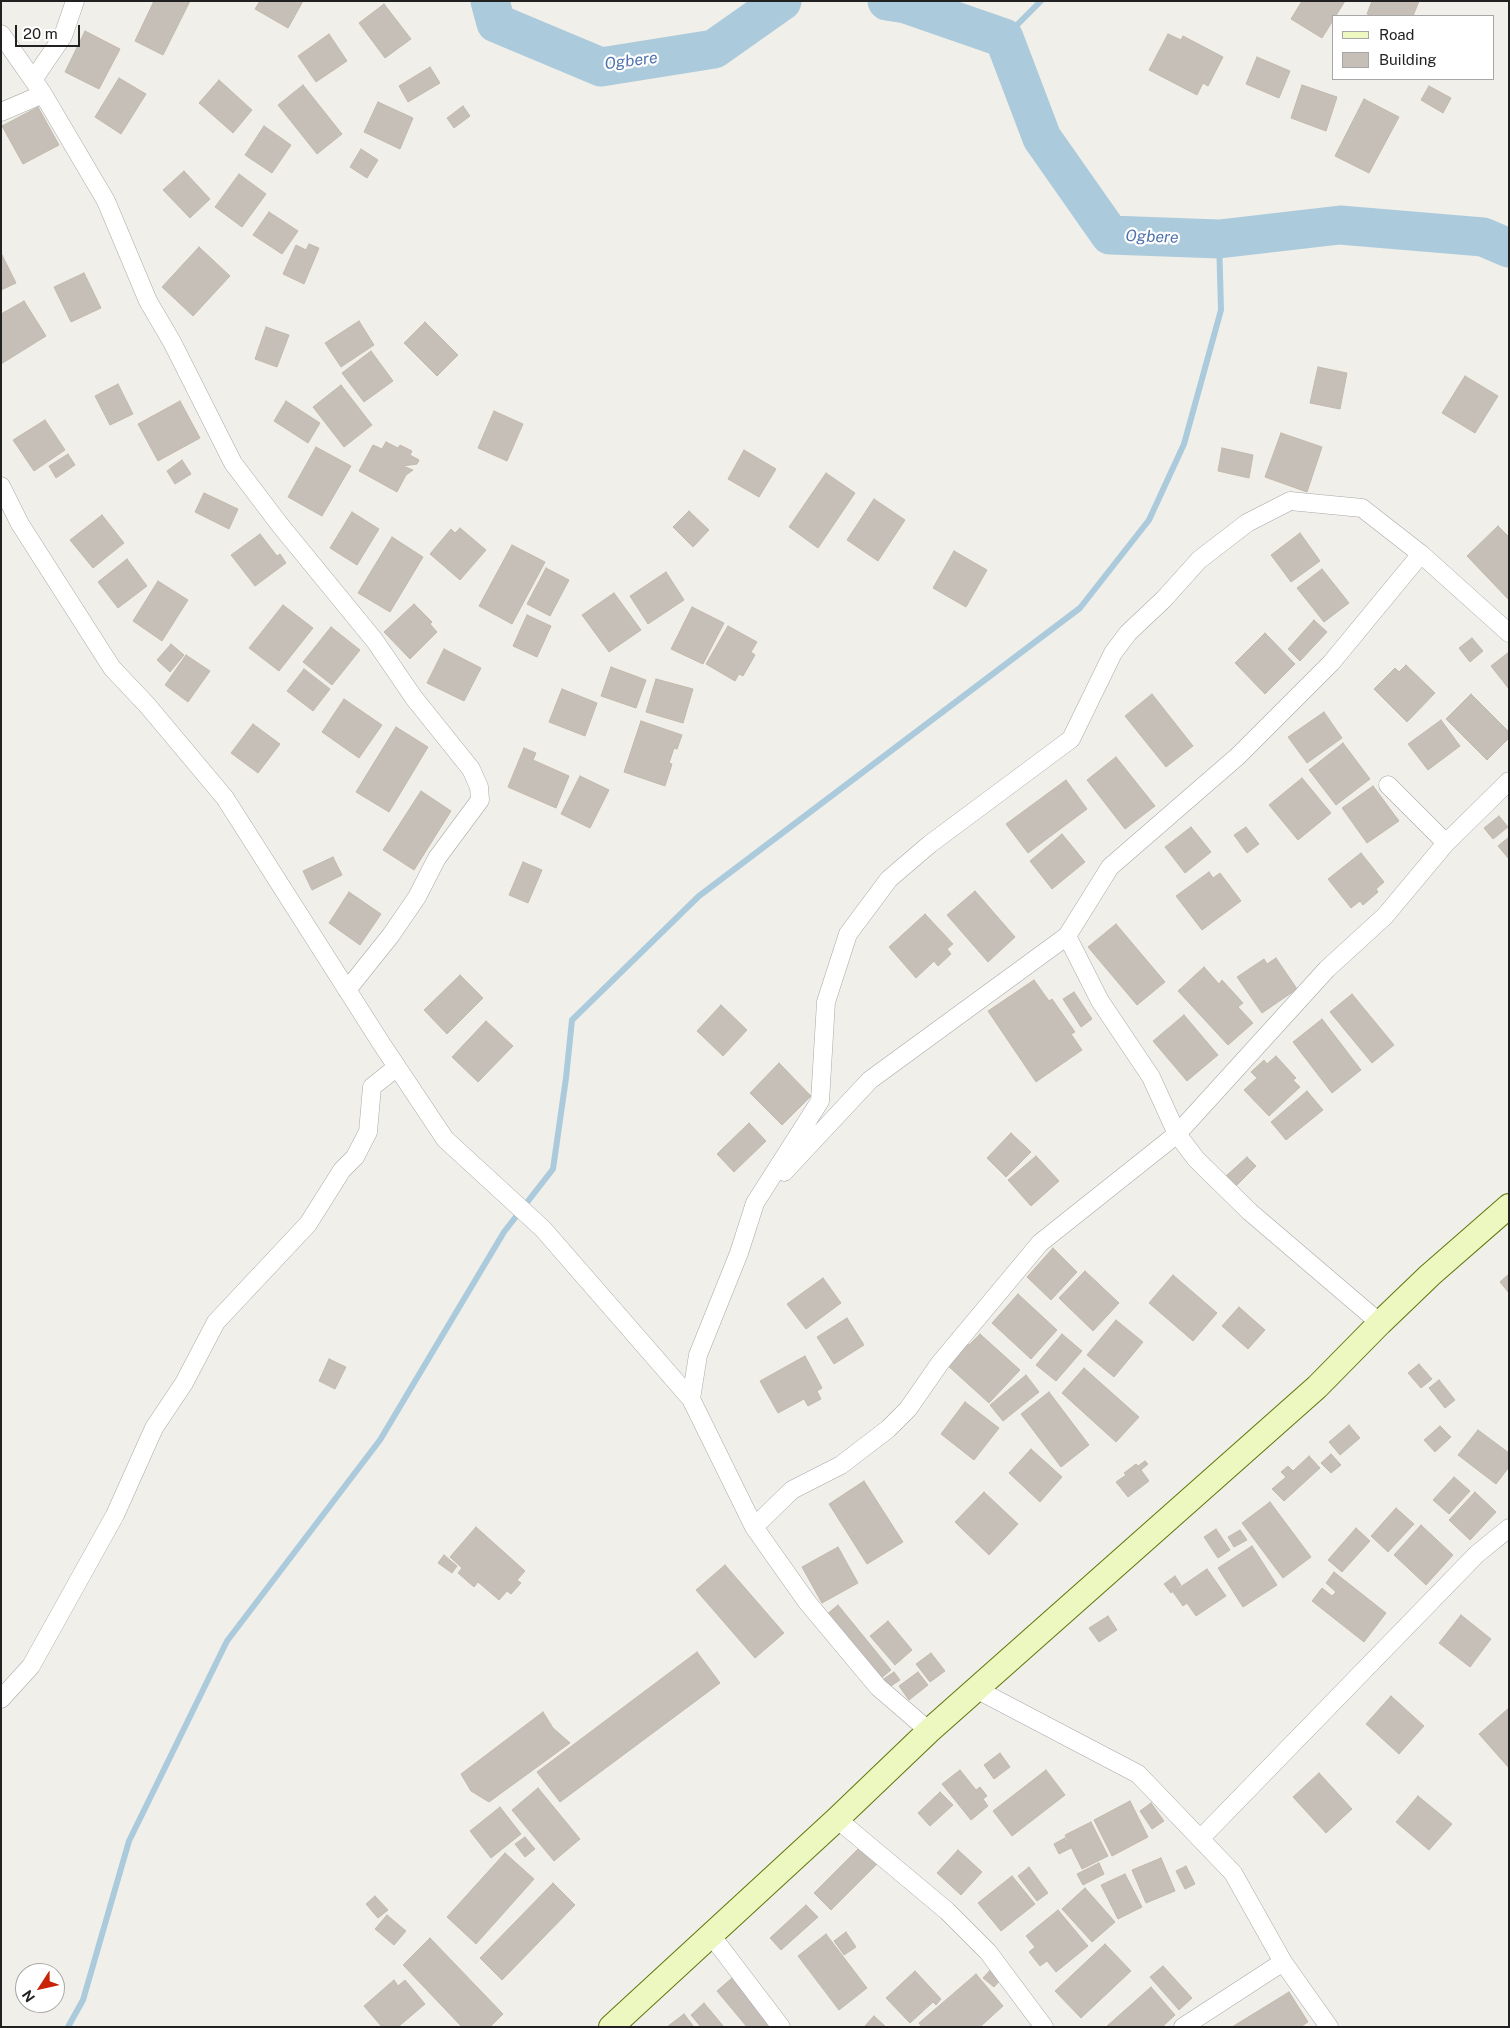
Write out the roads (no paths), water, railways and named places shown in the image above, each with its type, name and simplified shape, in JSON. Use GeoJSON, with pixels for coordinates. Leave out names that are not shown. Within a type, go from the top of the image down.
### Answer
{"type":"FeatureCollection","features":[{"type":"Feature","properties":{"kind":"main road"},"geometry":{"type":"LineString","coordinates":[[611,2027],[837,1819],[929,1730],[1317,1387],[1430,1275],[1509,1206]]}},
{"type":"Feature","properties":{"kind":"street"},"geometry":{"type":"LineString","coordinates":[[1,112],[38,87],[63,36],[75,1]]}},
{"type":"Feature","properties":{"kind":"street"},"geometry":{"type":"LineString","coordinates":[[1,34],[38,87],[106,201],[148,302],[172,342],[233,463],[280,525],[375,641],[414,698],[471,769],[479,787],[480,800],[437,858],[417,896],[391,935],[347,990]]}},
{"type":"Feature","properties":{"kind":"street"},"geometry":{"type":"LineString","coordinates":[[1,486],[20,524],[112,668],[147,705],[225,798],[347,990],[445,1139],[542,1229],[691,1399],[754,1526],[807,1602],[878,1687],[929,1730]]}},
{"type":"Feature","properties":{"kind":"street"},"geometry":{"type":"LineString","coordinates":[[691,1399],[698,1355],[739,1252],[755,1204],[820,1101],[826,1002],[848,934],[889,879],[930,844],[1071,739],[1113,653],[1128,632],[1164,599],[1199,560],[1247,523],[1290,501],[1362,508],[1420,554],[1509,633]]}},
{"type":"Feature","properties":{"kind":"street"},"geometry":{"type":"LineString","coordinates":[[755,1204],[870,1080],[1067,936],[1110,867],[1245,750],[1331,663],[1420,554]]}},
{"type":"Feature","properties":{"kind":"street"},"geometry":{"type":"LineString","coordinates":[[754,1526],[792,1490],[841,1465],[888,1429],[908,1410],[940,1363],[1040,1243],[1177,1134],[1327,969],[1385,916],[1446,843],[1509,781]]}},
{"type":"Feature","properties":{"kind":"street"},"geometry":{"type":"LineString","coordinates":[[1388,785],[1446,843]]}},
{"type":"Feature","properties":{"kind":"street"},"geometry":{"type":"LineString","coordinates":[[1067,936],[1100,1001],[1151,1077],[1177,1134],[1196,1160],[1250,1212],[1380,1323]]}},
{"type":"Feature","properties":{"kind":"street"},"geometry":{"type":"LineString","coordinates":[[1,1699],[31,1666],[115,1515],[154,1428],[184,1383],[216,1322],[308,1224],[342,1170],[355,1157],[368,1132],[372,1086],[397,1067]]}},
{"type":"Feature","properties":{"kind":"street"},"geometry":{"type":"LineString","coordinates":[[1200,1839],[1477,1554],[1509,1528]]}},
{"type":"Feature","properties":{"kind":"street"},"geometry":{"type":"LineString","coordinates":[[976,1689],[1138,1774],[1233,1873],[1283,1962],[1329,2027]]}},
{"type":"Feature","properties":{"kind":"street"},"geometry":{"type":"LineString","coordinates":[[837,1819],[947,1911],[988,1952],[1044,2027]]}},
{"type":"Feature","properties":{"kind":"street"},"geometry":{"type":"LineString","coordinates":[[711,1935],[781,2027]]}},
{"type":"Feature","properties":{"kind":"street"},"geometry":{"type":"LineString","coordinates":[[1183,2027],[1283,1962]]}},
{"type":"Feature","properties":{"kind":"waterway","name":"Ogbere"},"geometry":{"type":"LineString","coordinates":[[490,1],[496,23],[601,67],[714,49],[782,1]]}},
{"type":"Feature","properties":{"kind":"waterway","name":"Ogbere"},"geometry":{"type":"LineString","coordinates":[[887,1],[906,4],[1004,38],[1042,138],[1110,235],[1219,239],[1340,225],[1483,237],[1509,248]]}},
{"type":"Feature","properties":{"kind":"waterway"},"geometry":{"type":"LineString","coordinates":[[1004,38],[1041,1]]}},
{"type":"Feature","properties":{"kind":"waterway"},"geometry":{"type":"LineString","coordinates":[[68,2027],[83,2000],[129,1841],[227,1641],[380,1440],[504,1232],[553,1169],[572,1020],[699,896],[1080,608],[1149,520],[1184,444],[1221,310],[1219,239]]}}]}
